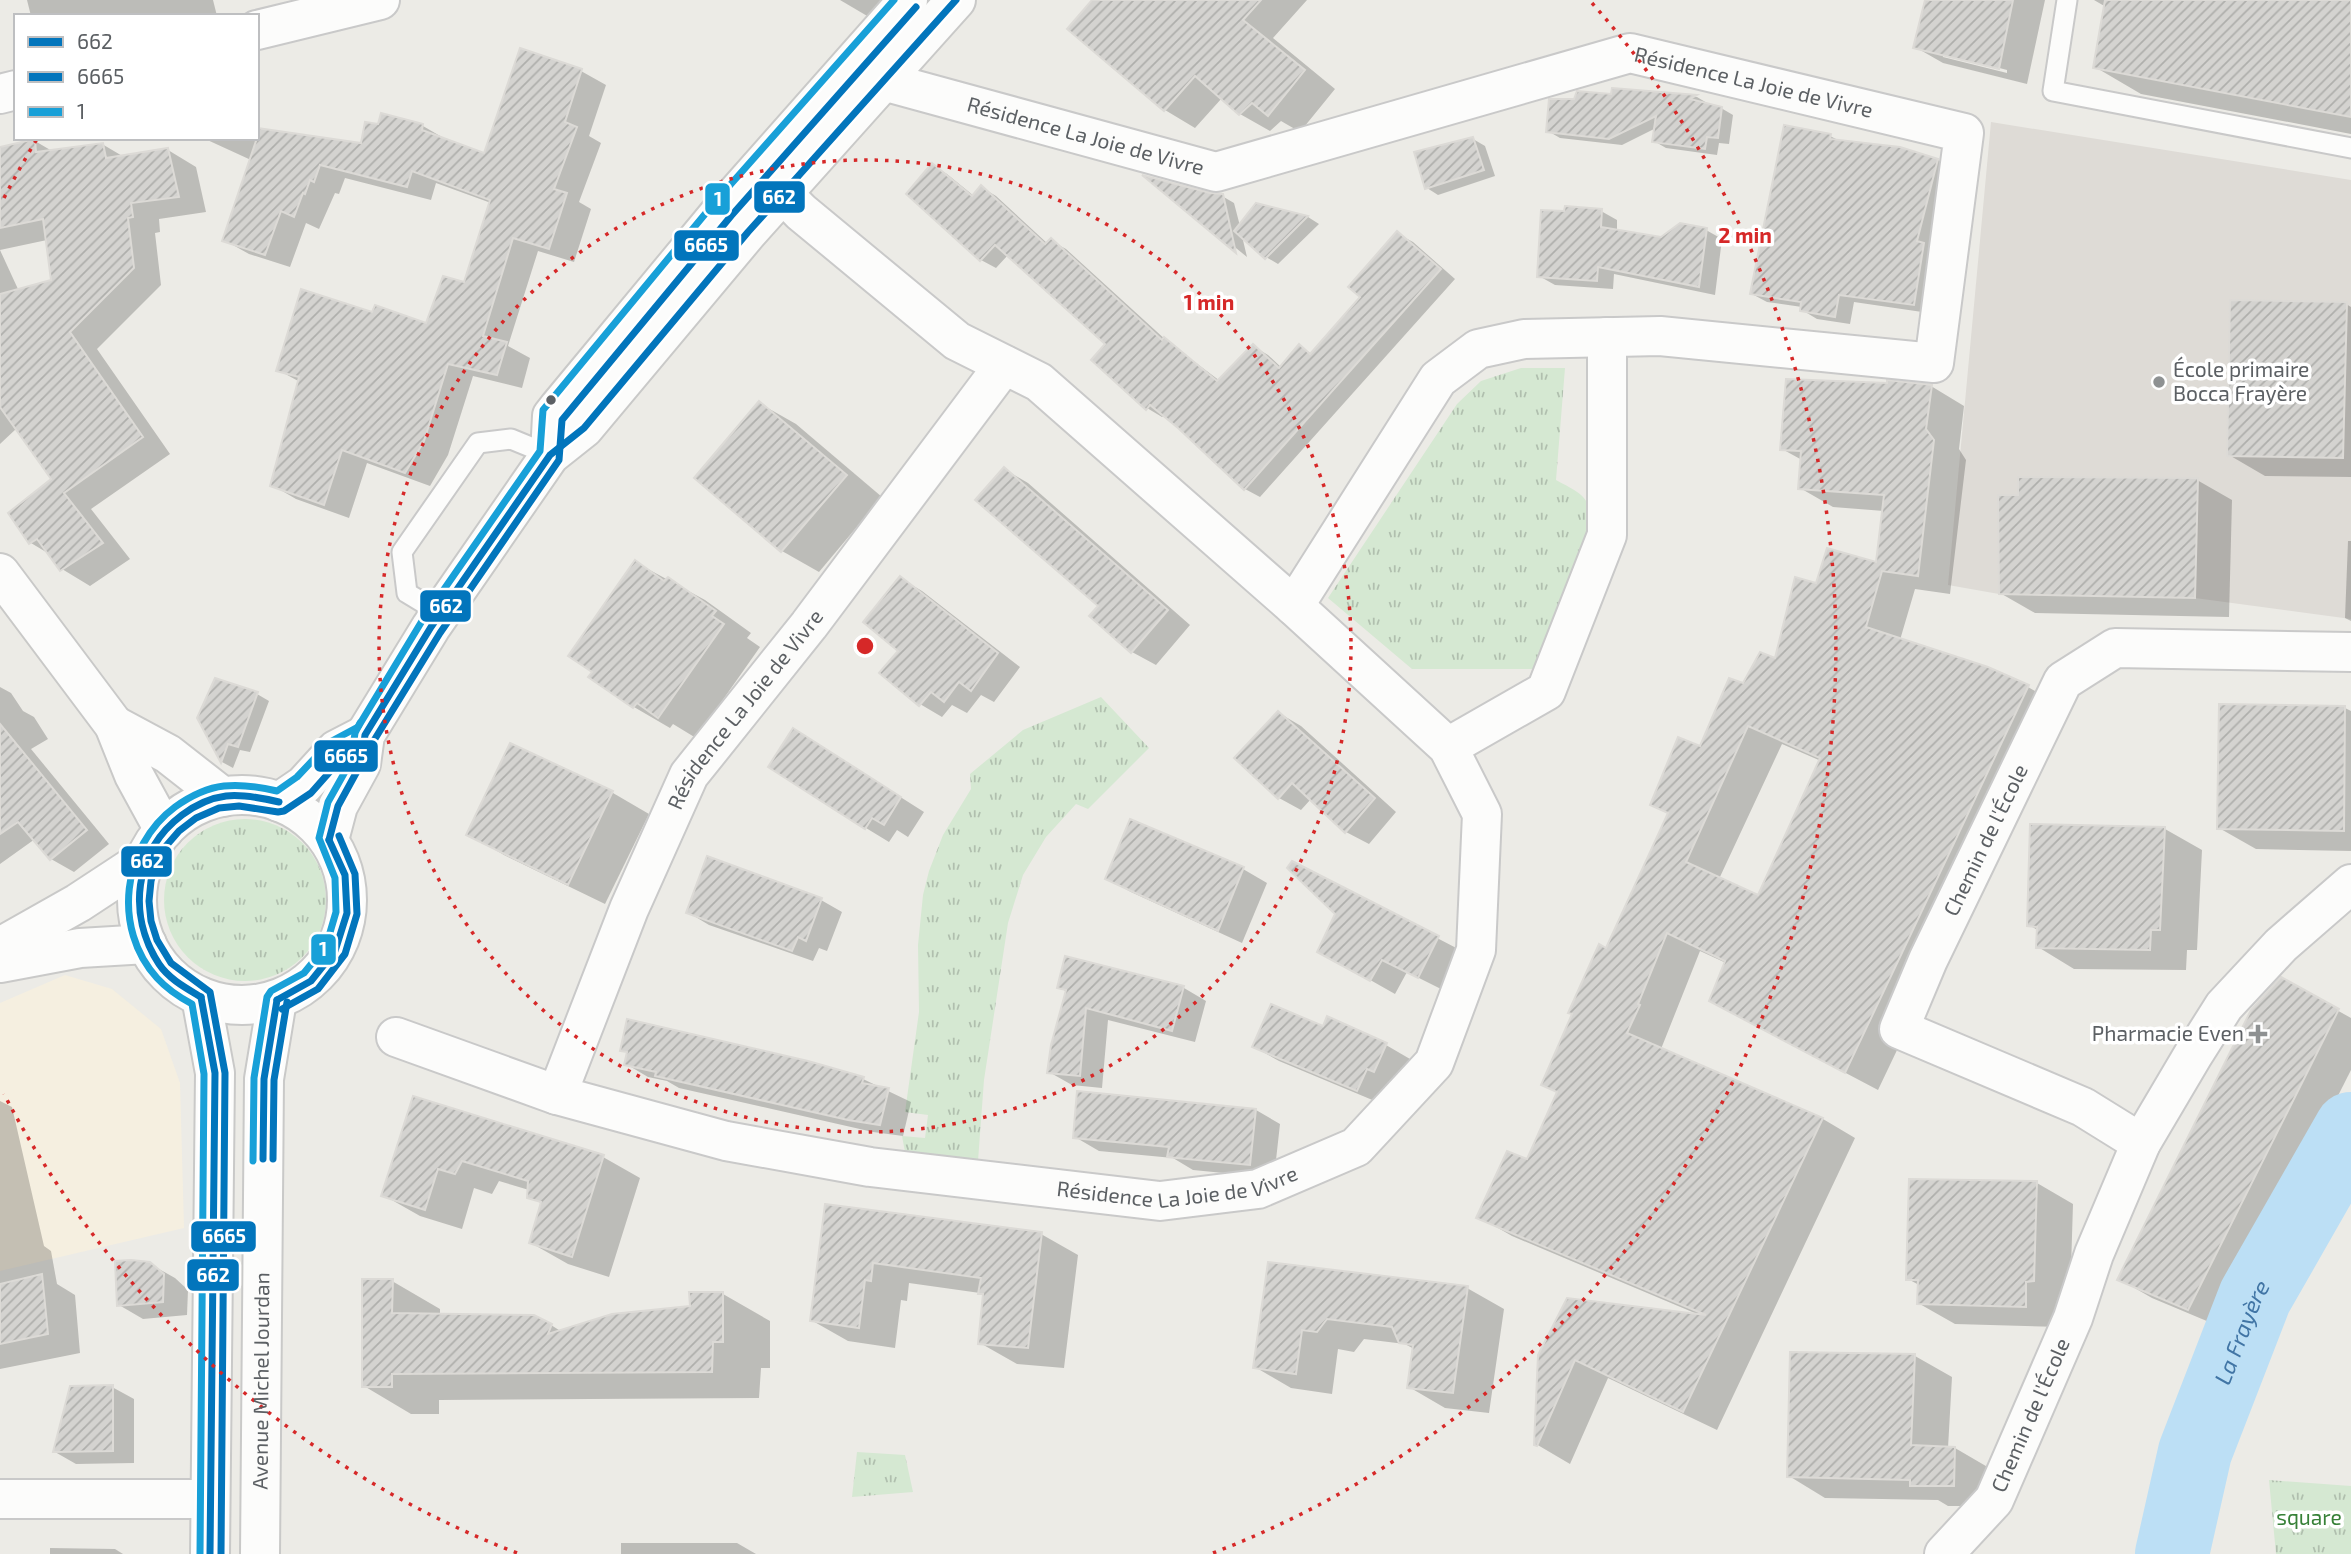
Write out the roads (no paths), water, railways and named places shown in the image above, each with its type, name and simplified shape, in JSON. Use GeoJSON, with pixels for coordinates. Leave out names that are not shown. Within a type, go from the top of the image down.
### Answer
{"type":"FeatureCollection","features":[{"type":"Feature","properties":{"kind":"street"},"geometry":{"type":"LineString","coordinates":[[259,30],[380,0]]}},
{"type":"Feature","properties":{"kind":"street"},"geometry":{"type":"LineString","coordinates":[[329,840],[338,807],[361,764],[365,735],[440,613],[550,455],[584,428],[908,0]]}},
{"type":"Feature","properties":{"kind":"street"},"geometry":{"type":"LineString","coordinates":[[771,181],[883,81],[956,0]]}},
{"type":"Feature","properties":{"kind":"street","name":"Résidence La Joie de Vivre"},"geometry":{"type":"LineString","coordinates":[[883,81],[1216,172],[1630,54],[1964,133],[1934,363],[1660,336],[1524,339],[1478,349],[1438,379],[1294,606]]}},
{"type":"Feature","properties":{"kind":"street","name":"Résidence La Joie de Vivre"},"geometry":{"type":"LineString","coordinates":[[396,1037],[557,1096],[726,1141],[870,1167],[1160,1201],[1258,1189],[1356,1147],[1434,1063],[1476,950],[1482,814],[1448,747],[1294,606],[1039,382],[957,341],[821,229],[771,181]]}},
{"type":"Feature","properties":{"kind":"street"},"geometry":{"type":"LineString","coordinates":[[1448,747],[1546,691],[1607,535],[1607,337]]}},
{"type":"Feature","properties":{"kind":"street","name":"Résidence La Joie de Vivre"},"geometry":{"type":"LineString","coordinates":[[557,1096],[629,909],[689,775],[809,625],[1004,365]]}},
{"type":"Feature","properties":{"kind":"street"},"geometry":{"type":"LineString","coordinates":[[0,572],[114,725],[134,775],[155,844],[138,887],[138,916],[147,944],[160,966],[178,984],[201,997],[225,1004],[251,1005],[277,1000],[311,981],[335,951],[347,913],[345,875],[329,840],[315,824],[298,811],[279,802],[252,796],[223,797],[202,803],[181,814],[155,844],[78,904],[0,947]]}},
{"type":"Feature","properties":{"kind":"street","name":"Chemin de l'École"},"geometry":{"type":"LineString","coordinates":[[2141,1143],[2082,1107],[1899,1029],[1923,972],[2063,681],[2115,648],[2351,652]]}},
{"type":"Feature","properties":{"kind":"street"},"geometry":{"type":"LineString","coordinates":[[114,725],[168,754],[223,797]]}},
{"type":"Feature","properties":{"kind":"street"},"geometry":{"type":"LineString","coordinates":[[279,802],[304,785],[336,750],[365,735]]}},
{"type":"Feature","properties":{"kind":"street","name":"Chemin de l'École"},"geometry":{"type":"LineString","coordinates":[[1944,1554],[1994,1500],[2073,1318],[2094,1254],[2141,1143],[2224,1006],[2281,945],[2351,884]]}},
{"type":"Feature","properties":{"kind":"street"},"geometry":{"type":"LineString","coordinates":[[0,963],[80,948],[147,944]]}},
{"type":"Feature","properties":{"kind":"street"},"geometry":{"type":"LineString","coordinates":[[201,997],[215,1073],[210,1554]]}},
{"type":"Feature","properties":{"kind":"street","name":"Avenue Michel Jourdan"},"geometry":{"type":"LineString","coordinates":[[260,1554],[264,1079],[277,1000]]}},
{"type":"Feature","properties":{"kind":"street"},"geometry":{"type":"LineString","coordinates":[[0,1499],[210,1499]]}},
{"type":"Feature","properties":{"kind":"lane"},"geometry":{"type":"LineString","coordinates":[[2067,0],[2053,91],[2351,148]]}},
{"type":"Feature","properties":{"kind":"lane"},"geometry":{"type":"LineString","coordinates":[[440,613],[407,593],[402,552],[478,443],[512,439],[550,455]]}},
{"type":"Feature","properties":{"kind":"waterway","name":"La Frayère"},"geometry":{"type":"LineString","coordinates":[[2172,1554],[2195,1452],[2255,1297],[2351,1129]]}},
{"type":"Feature","properties":{"kind":"place","name":"École primaire Bocca Frayère"},"geometry":{"type":"Point","coordinates":[2159,382]}},
{"type":"Feature","properties":{"kind":"place","name":"Pharmacie Even"},"geometry":{"type":"Point","coordinates":[2258,1034]}},
{"type":"Feature","properties":{"kind":"park label","name":"square"},"geometry":{"type":"Point","coordinates":[2309,1518]}}]}
